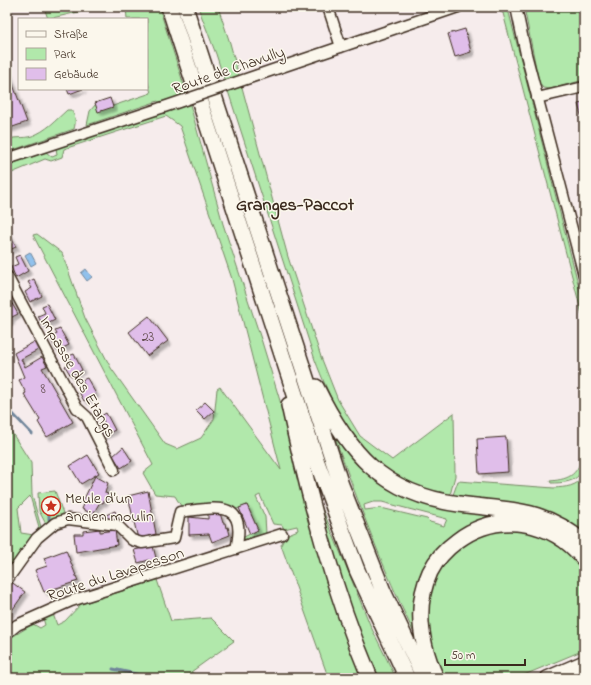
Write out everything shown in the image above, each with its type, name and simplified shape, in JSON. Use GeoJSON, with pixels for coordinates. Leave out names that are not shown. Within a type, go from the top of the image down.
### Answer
{"type":"FeatureCollection","features":[{"type":"Feature","properties":{"kind":"highway"},"geometry":{"type":"LineString","coordinates":[[169,7],[314,455],[347,544],[380,623],[407,678]]}},
{"type":"Feature","properties":{"kind":"highway"},"geometry":{"type":"LineString","coordinates":[[185,7],[332,458],[361,538],[392,610],[424,678]]}},
{"type":"Feature","properties":{"kind":"highway"},"geometry":{"type":"LineString","coordinates":[[273,331],[296,437],[325,553],[346,616],[370,678]]}},
{"type":"Feature","properties":{"kind":"highway"},"geometry":{"type":"LineString","coordinates":[[292,337],[325,406],[346,440],[372,468],[402,487],[441,501],[518,511],[555,521],[571,531],[584,543]]}},
{"type":"Feature","properties":{"kind":"highway"},"geometry":{"type":"LineString","coordinates":[[436,678],[428,660],[422,638],[420,615],[422,599],[430,572],[437,560],[448,547],[466,534],[481,527],[498,523],[517,522],[534,525],[550,531],[564,539],[584,559]]}},
{"type":"Feature","properties":{"kind":"main road"},"geometry":{"type":"LineString","coordinates":[[547,678],[584,662]]}},
{"type":"Feature","properties":{"kind":"street"},"geometry":{"type":"LineString","coordinates":[[328,7],[341,47]]}},
{"type":"Feature","properties":{"kind":"street","name":"Route de Chavully"},"geometry":{"type":"LineString","coordinates":[[7,159],[458,7]]}},
{"type":"Feature","properties":{"kind":"street"},"geometry":{"type":"LineString","coordinates":[[516,7],[537,98],[584,276]]}},
{"type":"Feature","properties":{"kind":"street"},"geometry":{"type":"LineString","coordinates":[[537,98],[584,87]]}},
{"type":"Feature","properties":{"kind":"street","name":"Impasse des Etangs"},"geometry":{"type":"LineString","coordinates":[[7,276],[77,408],[87,417],[114,470]]}},
{"type":"Feature","properties":{"kind":"street","name":"Route du Lavapesson"},"geometry":{"type":"LineString","coordinates":[[7,580],[42,534],[55,523],[68,519],[117,525],[132,540],[142,543],[174,538],[180,512],[219,508],[226,509],[233,512],[239,523],[239,536],[236,549]]}},
{"type":"Feature","properties":{"kind":"street","name":"Route du Lavapesson"},"geometry":{"type":"LineString","coordinates":[[7,632],[23,622],[71,602],[282,534]]}},
{"type":"Feature","properties":{"kind":"green space"},"geometry":{"type":"Polygon","coordinates":[[[44,7],[100,7],[52,18],[48,18],[44,7]]]}},
{"type":"Feature","properties":{"kind":"green space"},"geometry":{"type":"Polygon","coordinates":[[[126,7],[159,7],[189,101],[223,224],[262,342],[365,678],[332,678],[326,671],[281,545],[286,535],[298,530],[297,526],[284,529],[282,525],[273,524],[260,495],[256,497],[265,517],[266,533],[242,541],[242,538],[258,530],[247,505],[234,510],[186,508],[181,506],[175,496],[155,494],[143,473],[153,465],[33,235],[37,234],[62,253],[85,318],[111,368],[165,444],[177,449],[201,438],[214,419],[217,389],[220,387],[281,470],[232,279],[180,126],[166,116],[64,149],[62,157],[51,161],[45,159],[7,175],[7,165],[46,152],[52,157],[57,155],[56,147],[164,109],[158,101],[87,125],[90,111],[96,104],[98,111],[151,93],[148,82],[148,18],[127,18],[126,7]]]}},
{"type":"Feature","properties":{"kind":"green space"},"geometry":{"type":"Polygon","coordinates":[[[198,7],[218,7],[230,43],[288,257],[321,357],[338,400],[360,436],[392,460],[454,413],[455,476],[450,495],[422,488],[399,477],[380,464],[363,448],[349,430],[337,409],[315,360],[216,54],[198,7]]]}},
{"type":"Feature","properties":{"kind":"green space"},"geometry":{"type":"Polygon","coordinates":[[[491,7],[507,7],[508,9],[584,307],[584,322],[503,13],[491,7]]]}},
{"type":"Feature","properties":{"kind":"green space"},"geometry":{"type":"Polygon","coordinates":[[[524,7],[584,7],[584,80],[550,89],[543,88],[539,83],[524,7]]]}},
{"type":"Feature","properties":{"kind":"green space"},"geometry":{"type":"Polygon","coordinates":[[[67,110],[71,110],[75,117],[74,129],[7,152],[7,140],[29,137],[37,134],[51,125],[67,110]]]}},
{"type":"Feature","properties":{"kind":"green space"},"geometry":{"type":"Polygon","coordinates":[[[7,425],[31,463],[32,495],[41,527],[7,573],[7,425]],[[30,496],[18,508],[21,533],[34,535],[39,527],[30,496]]]}},
{"type":"Feature","properties":{"kind":"green space"},"geometry":{"type":"Polygon","coordinates":[[[337,433],[385,481],[535,521],[446,544],[417,632],[414,633],[371,535],[334,435],[337,433]],[[373,502],[364,505],[365,510],[381,508],[427,519],[430,522],[444,526],[447,519],[382,502],[373,502]]]}},
{"type":"Feature","properties":{"kind":"green space"},"geometry":{"type":"Polygon","coordinates":[[[584,453],[582,468],[576,477],[566,482],[551,483],[550,481],[564,479],[573,474],[579,466],[584,453]]]}},
{"type":"Feature","properties":{"kind":"green space"},"geometry":{"type":"Polygon","coordinates":[[[584,476],[584,533],[570,522],[538,508],[504,501],[453,495],[458,481],[554,488],[567,487],[578,482],[584,476]]]}},
{"type":"Feature","properties":{"kind":"green space"},"geometry":{"type":"Polygon","coordinates":[[[55,491],[64,516],[46,524],[39,511],[38,493],[55,491]]]}},
{"type":"Feature","properties":{"kind":"green space"},"geometry":{"type":"Polygon","coordinates":[[[320,503],[371,627],[396,678],[373,678],[352,624],[320,503]]]}},
{"type":"Feature","properties":{"kind":"green space"},"geometry":{"type":"Polygon","coordinates":[[[518,528],[559,542],[573,555],[584,570],[584,650],[517,678],[443,678],[432,648],[427,616],[428,603],[435,578],[450,556],[469,540],[485,533],[518,528]]]}},
{"type":"Feature","properties":{"kind":"green space"},"geometry":{"type":"Polygon","coordinates":[[[157,580],[171,621],[211,618],[234,641],[191,672],[200,678],[7,678],[7,640],[33,624],[40,628],[45,625],[43,618],[53,614],[57,625],[65,621],[81,604],[157,580]]]}},
{"type":"Feature","properties":{"kind":"water"},"geometry":{"type":"Polygon","coordinates":[[[30,252],[36,263],[31,266],[25,255],[30,252]]]}},
{"type":"Feature","properties":{"kind":"water"},"geometry":{"type":"Polygon","coordinates":[[[86,269],[92,277],[87,281],[81,273],[86,269]]]}},
{"type":"Feature","properties":{"kind":"building"},"geometry":{"type":"Polygon","coordinates":[[[465,29],[471,52],[455,57],[448,34],[465,29]]]}},
{"type":"Feature","properties":{"kind":"building"},"geometry":{"type":"Polygon","coordinates":[[[7,69],[27,122],[7,129],[7,69]]]}},
{"type":"Feature","properties":{"kind":"building"},"geometry":{"type":"Polygon","coordinates":[[[67,90],[80,90],[69,94],[67,90]]]}},
{"type":"Feature","properties":{"kind":"building"},"geometry":{"type":"Polygon","coordinates":[[[110,98],[113,107],[98,112],[95,103],[110,98]]]}},
{"type":"Feature","properties":{"kind":"building"},"geometry":{"type":"Polygon","coordinates":[[[584,102],[584,126],[578,104],[584,102]]]}},
{"type":"Feature","properties":{"kind":"building"},"geometry":{"type":"Polygon","coordinates":[[[584,150],[584,174],[580,157],[582,157],[581,151],[584,150]]]}},
{"type":"Feature","properties":{"kind":"building"},"geometry":{"type":"Polygon","coordinates":[[[7,230],[16,247],[7,251],[7,230]]]}},
{"type":"Feature","properties":{"kind":"building"},"geometry":{"type":"Polygon","coordinates":[[[20,255],[28,271],[16,278],[11,267],[18,264],[15,257],[20,255]]]}},
{"type":"Feature","properties":{"kind":"building"},"geometry":{"type":"Polygon","coordinates":[[[34,279],[42,296],[30,302],[25,292],[32,288],[28,282],[34,279]]]}},
{"type":"Feature","properties":{"kind":"building"},"geometry":{"type":"Polygon","coordinates":[[[7,295],[18,314],[10,318],[11,321],[7,323],[7,295]]]}},
{"type":"Feature","properties":{"kind":"building"},"geometry":{"type":"Polygon","coordinates":[[[47,304],[55,320],[43,326],[38,316],[45,313],[42,306],[47,304]]]}},
{"type":"Feature","properties":{"kind":"building"},"geometry":{"type":"Polygon","coordinates":[[[149,316],[168,341],[147,356],[129,332],[149,316]]]}},
{"type":"Feature","properties":{"kind":"building"},"geometry":{"type":"Polygon","coordinates":[[[60,329],[69,345],[57,351],[50,338],[57,334],[55,331],[60,329]]]}},
{"type":"Feature","properties":{"kind":"building"},"geometry":{"type":"Polygon","coordinates":[[[34,342],[38,350],[21,359],[25,367],[42,357],[47,366],[42,368],[73,422],[47,437],[38,422],[40,420],[24,394],[26,393],[19,380],[24,377],[14,353],[34,342]]]}},
{"type":"Feature","properties":{"kind":"building"},"geometry":{"type":"Polygon","coordinates":[[[74,354],[82,370],[71,376],[65,366],[72,363],[69,356],[74,354]]]}},
{"type":"Feature","properties":{"kind":"building"},"geometry":{"type":"Polygon","coordinates":[[[87,378],[96,394],[84,401],[78,390],[85,387],[82,380],[87,378]]]}},
{"type":"Feature","properties":{"kind":"building"},"geometry":{"type":"Polygon","coordinates":[[[205,402],[214,411],[205,419],[196,410],[205,402]]]}},
{"type":"Feature","properties":{"kind":"building"},"geometry":{"type":"Polygon","coordinates":[[[106,413],[115,430],[103,436],[97,426],[104,422],[101,416],[106,413]]]}},
{"type":"Feature","properties":{"kind":"building"},"geometry":{"type":"Polygon","coordinates":[[[506,437],[508,472],[479,474],[477,439],[506,437]]]}},
{"type":"Feature","properties":{"kind":"building"},"geometry":{"type":"Polygon","coordinates":[[[123,447],[132,461],[121,468],[113,456],[123,447]]]}},
{"type":"Feature","properties":{"kind":"building"},"geometry":{"type":"Polygon","coordinates":[[[88,455],[99,473],[81,484],[70,466],[88,455]]]}},
{"type":"Feature","properties":{"kind":"building"},"geometry":{"type":"Polygon","coordinates":[[[95,476],[108,483],[105,493],[108,494],[103,503],[100,502],[93,514],[82,509],[85,502],[83,501],[95,476]]]}},
{"type":"Feature","properties":{"kind":"building"},"geometry":{"type":"Polygon","coordinates":[[[148,491],[156,534],[138,539],[128,496],[148,491]]]}},
{"type":"Feature","properties":{"kind":"building"},"geometry":{"type":"Polygon","coordinates":[[[247,505],[258,530],[250,534],[239,508],[247,505]]]}},
{"type":"Feature","properties":{"kind":"building"},"geometry":{"type":"Polygon","coordinates":[[[115,511],[118,517],[109,521],[106,515],[115,511]]]}},
{"type":"Feature","properties":{"kind":"building"},"geometry":{"type":"Polygon","coordinates":[[[220,513],[223,523],[225,523],[226,528],[228,527],[230,535],[212,542],[209,534],[189,535],[189,517],[208,519],[208,514],[220,513]]]}},
{"type":"Feature","properties":{"kind":"building"},"geometry":{"type":"Polygon","coordinates":[[[100,529],[100,532],[115,530],[117,545],[76,552],[74,534],[83,534],[83,531],[100,529]]]}},
{"type":"Feature","properties":{"kind":"building"},"geometry":{"type":"Polygon","coordinates":[[[153,546],[157,562],[149,564],[149,560],[138,563],[134,550],[153,546]]]}},
{"type":"Feature","properties":{"kind":"building"},"geometry":{"type":"Polygon","coordinates":[[[66,550],[78,581],[44,592],[35,570],[47,566],[44,558],[66,550]]]}},
{"type":"Feature","properties":{"kind":"building"},"geometry":{"type":"Polygon","coordinates":[[[10,581],[25,592],[8,616],[7,585],[10,581]]]}},
{"type":"Feature","properties":{"kind":"waterway"},"geometry":{"type":"LineString","coordinates":[[12,413],[32,434]]}},
{"type":"Feature","properties":{"kind":"waterway"},"geometry":{"type":"LineString","coordinates":[[49,501],[49,519]]}},
{"type":"Feature","properties":{"kind":"waterway"},"geometry":{"type":"LineString","coordinates":[[113,669],[145,676],[147,678]]}},
{"type":"Feature","properties":{"kind":"place","name":"Meule d’un ancien moulin"},"geometry":{"type":"Point","coordinates":[51,506]}},
{"type":"Feature","properties":{"kind":"district","name":"Granges-Paccot"},"geometry":{"type":"Point","coordinates":[295,204]}}]}
